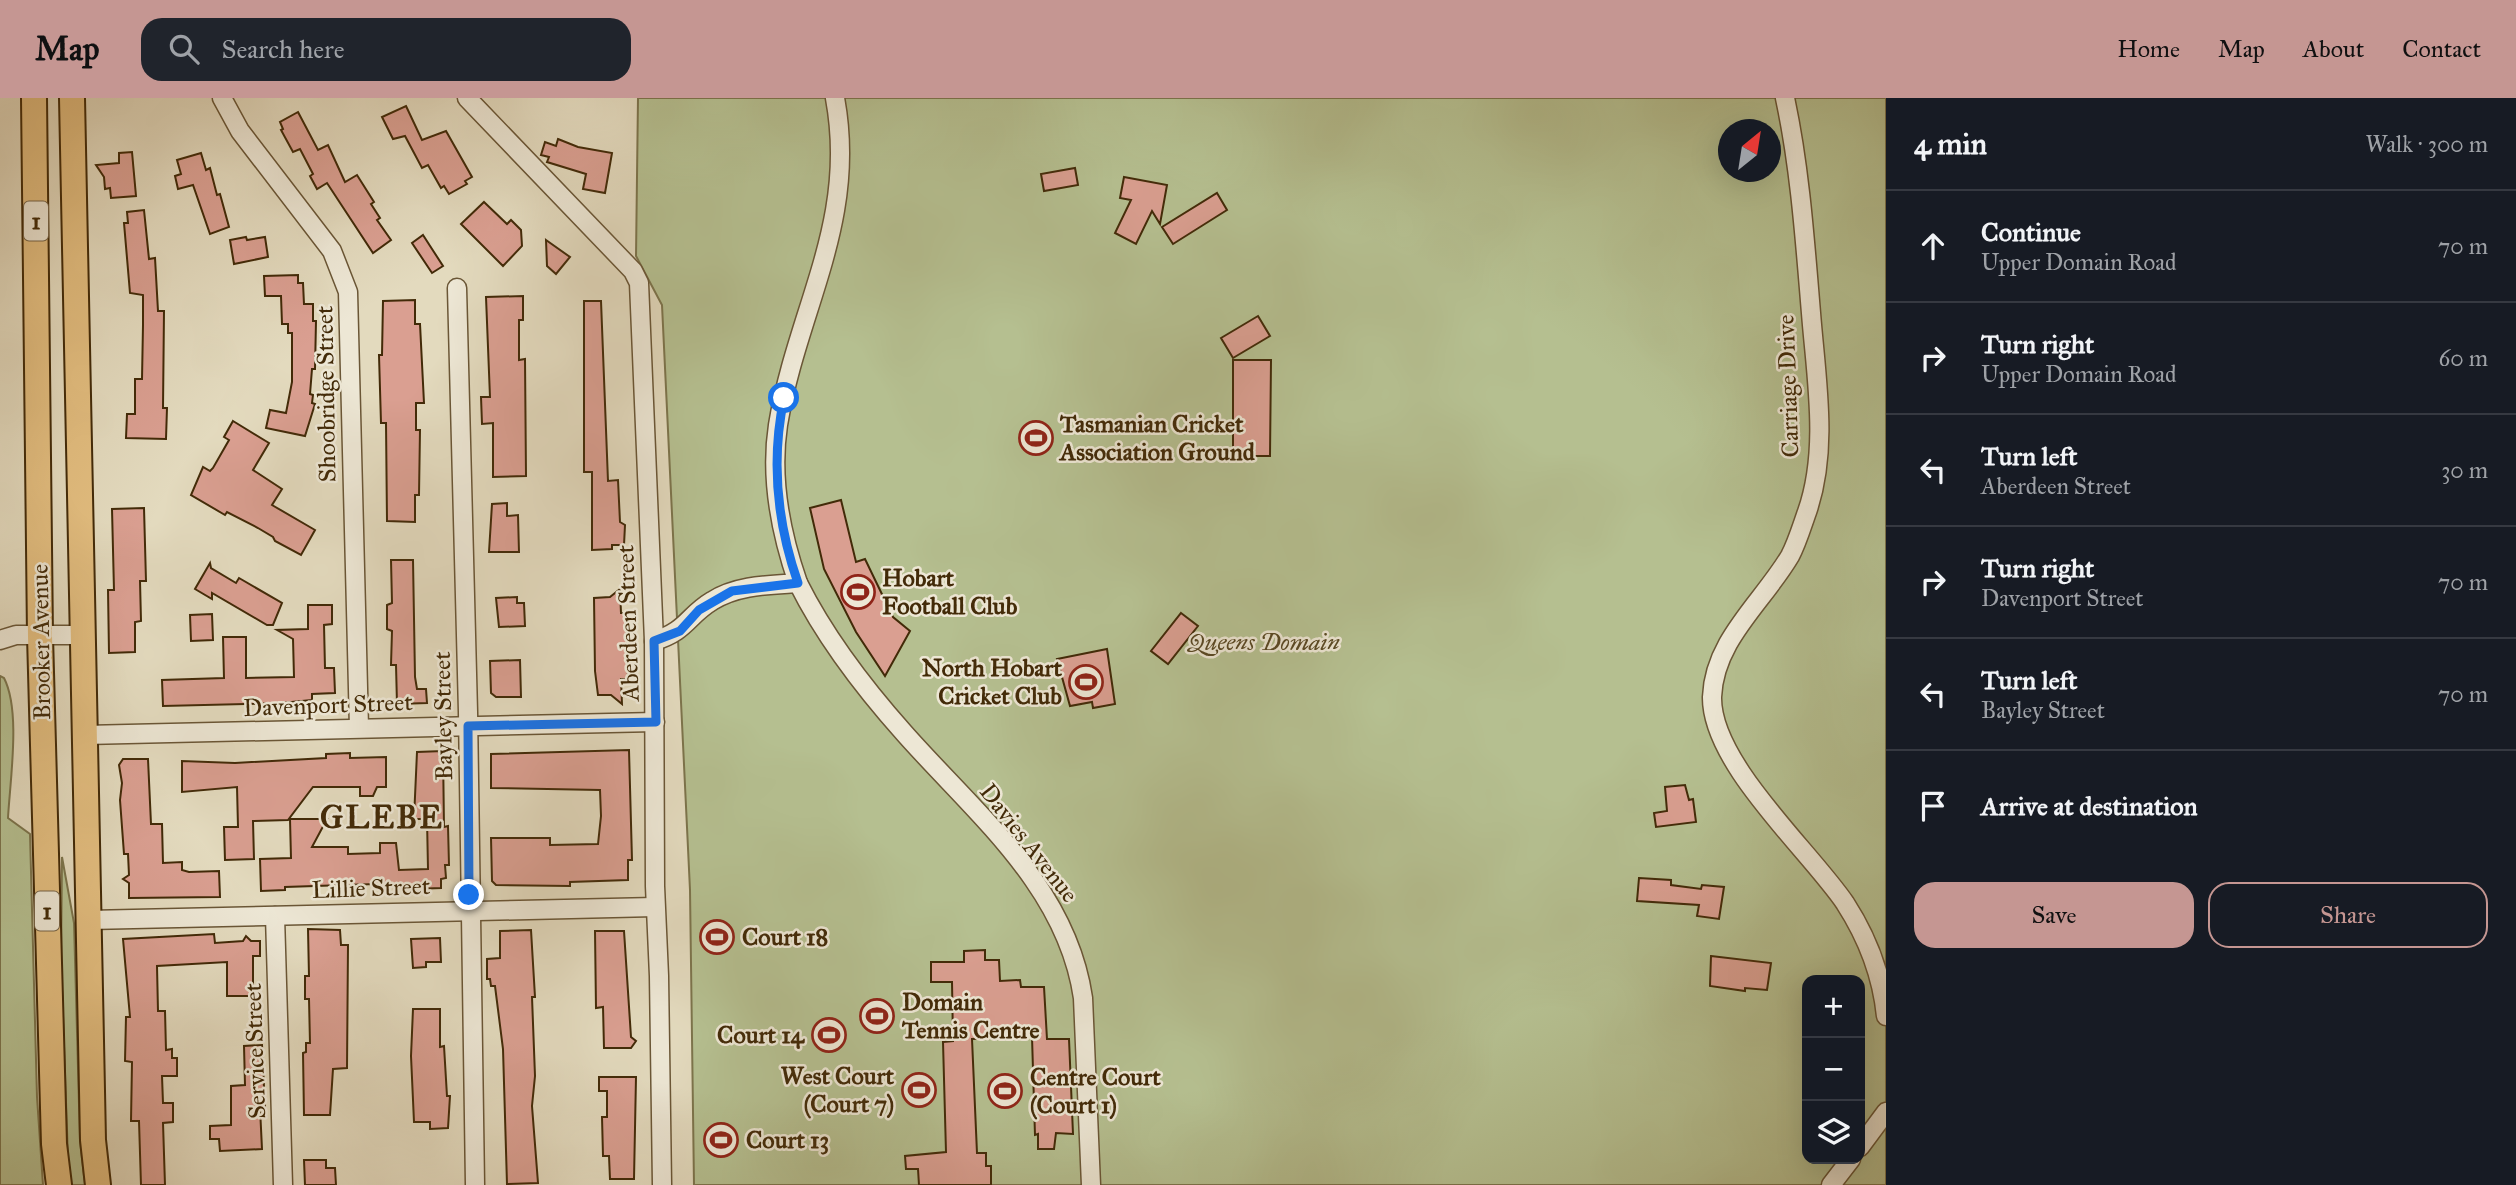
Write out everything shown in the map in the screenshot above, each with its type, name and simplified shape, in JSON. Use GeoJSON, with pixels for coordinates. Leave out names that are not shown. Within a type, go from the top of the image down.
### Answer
{"type":"FeatureCollection","features":[{"type":"Feature","properties":{"kind":"highway","name":"Brooker Avenue"},"geometry":{"type":"LineString","coordinates":[[34,98],[40,636],[53,1130],[59,1185]]}},
{"type":"Feature","properties":{"kind":"highway","name":"Brooker Avenue"},"geometry":{"type":"LineString","coordinates":[[72,98],[93,1140],[98,1185]]}},
{"type":"Feature","properties":{"kind":"street","name":"Shoobridge Street"},"geometry":{"type":"LineString","coordinates":[[222,98],[240,131],[332,251],[348,292],[359,728]]}},
{"type":"Feature","properties":{"kind":"street","name":"Aberdeen Street"},"geometry":{"type":"LineString","coordinates":[[467,98],[633,271],[640,294],[654,641],[655,907],[662,1185]]}},
{"type":"Feature","properties":{"kind":"street","name":"Davies Avenue"},"geometry":{"type":"LineString","coordinates":[[835,98],[842,148],[840,191],[826,257],[778,427],[780,514],[786,549],[798,583],[840,656],[1008,847],[1032,877],[1064,928],[1079,972],[1083,998],[1091,1185]]}},
{"type":"Feature","properties":{"kind":"street","name":"Carriage Drive"},"geometry":{"type":"LineString","coordinates":[[1785,98],[1805,246],[1819,449],[1808,509],[1791,554],[1736,628],[1719,664],[1712,698],[1717,727],[1755,793],[1830,883],[1857,923],[1881,984],[1886,1016]]}},
{"type":"Feature","properties":{"kind":"street","name":"Bayley Street"},"geometry":{"type":"LineString","coordinates":[[457,288],[468,726],[475,1185]]}},
{"type":"Feature","properties":{"kind":"street"},"geometry":{"type":"LineString","coordinates":[[654,641],[680,631],[699,610],[732,591],[798,583]]}},
{"type":"Feature","properties":{"kind":"street"},"geometry":{"type":"LineString","coordinates":[[0,640],[16,635],[84,635]]}},
{"type":"Feature","properties":{"kind":"street","name":"Davenport Street"},"geometry":{"type":"LineString","coordinates":[[85,735],[656,722]]}},
{"type":"Feature","properties":{"kind":"street","name":"Lillie Street"},"geometry":{"type":"LineString","coordinates":[[89,920],[469,909],[655,907]]}},
{"type":"Feature","properties":{"kind":"street","name":"Service Street"},"geometry":{"type":"LineString","coordinates":[[275,916],[283,1185]]}},
{"type":"Feature","properties":{"kind":"street"},"geometry":{"type":"LineString","coordinates":[[1865,1140],[1882,1118],[1886,1094]]}},
{"type":"Feature","properties":{"kind":"street"},"geometry":{"type":"LineString","coordinates":[[1831,1185],[1847,1164]]}},
{"type":"Feature","properties":{"kind":"green space","name":"Queens Domain"},"geometry":{"type":"Polygon","coordinates":[[[638,98],[1886,98],[1886,1185],[694,1185],[690,890],[662,305],[636,256],[638,98]]]}},
{"type":"Feature","properties":{"kind":"green space"},"geometry":{"type":"Polygon","coordinates":[[[0,676],[4,678],[12,708],[12,766],[8,818],[30,834],[37,1097],[43,1185],[0,1185],[0,676]]]}},
{"type":"Feature","properties":{"kind":"green space"},"geometry":{"type":"Polygon","coordinates":[[[62,857],[74,923],[80,1141],[85,1185],[71,1185],[68,1158],[61,962],[62,857]]]}},
{"type":"Feature","properties":{"kind":"building"},"geometry":{"type":"Polygon","coordinates":[[[406,106],[422,140],[446,131],[472,177],[465,181],[467,184],[449,194],[444,186],[441,188],[428,165],[422,168],[405,136],[393,139],[382,117],[406,106]]]}},
{"type":"Feature","properties":{"kind":"building"},"geometry":{"type":"Polygon","coordinates":[[[298,112],[318,150],[328,145],[345,182],[357,175],[374,202],[371,204],[380,218],[377,220],[391,240],[373,253],[327,183],[317,189],[310,176],[313,174],[300,149],[293,152],[281,130],[283,129],[280,122],[298,112]]]}},
{"type":"Feature","properties":{"kind":"building"},"geometry":{"type":"Polygon","coordinates":[[[558,139],[578,147],[612,153],[605,193],[583,189],[586,174],[547,162],[549,157],[541,155],[545,142],[556,146],[558,139]]]}},
{"type":"Feature","properties":{"kind":"building"},"geometry":{"type":"Polygon","coordinates":[[[132,152],[136,196],[111,198],[110,188],[105,189],[104,177],[96,165],[119,163],[119,153],[132,152]]]}},
{"type":"Feature","properties":{"kind":"building"},"geometry":{"type":"Polygon","coordinates":[[[201,153],[206,170],[210,168],[217,195],[220,194],[229,227],[210,234],[193,185],[178,189],[175,176],[181,174],[177,160],[201,153]]]}},
{"type":"Feature","properties":{"kind":"building"},"geometry":{"type":"Polygon","coordinates":[[[1075,168],[1078,185],[1044,191],[1041,174],[1075,168]]]}},
{"type":"Feature","properties":{"kind":"building"},"geometry":{"type":"Polygon","coordinates":[[[1124,177],[1167,185],[1160,224],[1152,211],[1136,244],[1115,233],[1131,200],[1120,198],[1124,177]]]}},
{"type":"Feature","properties":{"kind":"building"},"geometry":{"type":"Polygon","coordinates":[[[1217,193],[1227,210],[1173,244],[1162,227],[1217,193]]]}},
{"type":"Feature","properties":{"kind":"building"},"geometry":{"type":"Polygon","coordinates":[[[484,202],[507,224],[511,220],[521,230],[522,246],[503,266],[461,224],[484,202]]]}},
{"type":"Feature","properties":{"kind":"building"},"geometry":{"type":"Polygon","coordinates":[[[144,210],[149,259],[155,258],[158,311],[164,311],[163,408],[167,408],[166,439],[126,438],[127,414],[135,414],[135,379],[142,379],[143,295],[130,293],[124,223],[128,223],[127,212],[144,210]]]}},
{"type":"Feature","properties":{"kind":"building"},"geometry":{"type":"Polygon","coordinates":[[[423,235],[443,266],[432,273],[412,243],[423,235]]]}},
{"type":"Feature","properties":{"kind":"building"},"geometry":{"type":"Polygon","coordinates":[[[246,237],[247,240],[265,237],[268,257],[234,264],[230,240],[246,237]]]}},
{"type":"Feature","properties":{"kind":"building"},"geometry":{"type":"Polygon","coordinates":[[[546,240],[570,257],[556,274],[547,266],[546,240]]]}},
{"type":"Feature","properties":{"kind":"building"},"geometry":{"type":"Polygon","coordinates":[[[298,275],[298,283],[303,283],[304,304],[313,304],[313,321],[316,321],[315,369],[312,369],[310,394],[313,395],[312,403],[315,404],[305,436],[266,428],[270,410],[286,413],[292,382],[292,333],[288,333],[288,324],[282,324],[281,296],[265,296],[264,276],[298,275]]]}},
{"type":"Feature","properties":{"kind":"building"},"geometry":{"type":"Polygon","coordinates":[[[523,296],[523,320],[519,320],[519,360],[525,359],[526,476],[493,477],[493,423],[482,424],[481,397],[490,397],[486,297],[523,296]]]}},
{"type":"Feature","properties":{"kind":"building"},"geometry":{"type":"Polygon","coordinates":[[[415,300],[415,324],[420,324],[424,403],[416,403],[416,430],[420,430],[419,495],[415,495],[415,522],[387,521],[386,423],[381,423],[379,355],[382,355],[383,301],[415,300]]]}},
{"type":"Feature","properties":{"kind":"building"},"geometry":{"type":"Polygon","coordinates":[[[584,301],[601,301],[608,481],[618,480],[620,522],[625,525],[624,545],[612,545],[612,549],[592,550],[592,472],[584,472],[584,301]]]}},
{"type":"Feature","properties":{"kind":"building"},"geometry":{"type":"Polygon","coordinates":[[[1258,316],[1270,336],[1233,358],[1221,338],[1258,316]]]}},
{"type":"Feature","properties":{"kind":"building"},"geometry":{"type":"Polygon","coordinates":[[[1233,360],[1271,360],[1270,456],[1233,456],[1233,360]]]}},
{"type":"Feature","properties":{"kind":"building"},"geometry":{"type":"Polygon","coordinates":[[[233,421],[269,443],[253,470],[282,489],[272,505],[315,530],[301,555],[258,528],[227,512],[225,515],[191,495],[203,467],[210,471],[213,468],[229,440],[224,437],[233,421]]]}},
{"type":"Feature","properties":{"kind":"building"},"geometry":{"type":"Polygon","coordinates":[[[841,500],[856,562],[865,559],[893,617],[910,631],[885,676],[856,632],[824,569],[810,508],[841,500]]]}},
{"type":"Feature","properties":{"kind":"building"},"geometry":{"type":"Polygon","coordinates":[[[507,503],[507,516],[518,515],[519,552],[489,552],[492,504],[507,503]]]}},
{"type":"Feature","properties":{"kind":"building"},"geometry":{"type":"Polygon","coordinates":[[[144,508],[146,581],[140,581],[141,621],[135,622],[135,652],[109,653],[108,590],[114,590],[112,509],[144,508]]]}},
{"type":"Feature","properties":{"kind":"building"},"geometry":{"type":"Polygon","coordinates":[[[391,560],[413,560],[415,677],[417,689],[426,689],[427,703],[397,704],[396,665],[391,665],[392,631],[387,629],[387,605],[392,603],[391,560]]]}},
{"type":"Feature","properties":{"kind":"building"},"geometry":{"type":"Polygon","coordinates":[[[210,563],[211,568],[236,583],[239,578],[282,603],[273,625],[267,625],[212,593],[212,599],[195,589],[210,563]]]}},
{"type":"Feature","properties":{"kind":"building"},"geometry":{"type":"Polygon","coordinates":[[[620,589],[621,613],[626,613],[628,679],[621,679],[622,704],[611,695],[598,695],[595,671],[594,598],[610,597],[620,589]]]}},
{"type":"Feature","properties":{"kind":"building"},"geometry":{"type":"Polygon","coordinates":[[[517,597],[517,603],[524,603],[525,626],[499,627],[496,598],[517,597]]]}},
{"type":"Feature","properties":{"kind":"building"},"geometry":{"type":"Polygon","coordinates":[[[308,605],[332,605],[332,624],[324,625],[325,668],[334,668],[335,693],[312,694],[312,700],[281,703],[163,706],[162,680],[224,678],[223,637],[246,637],[246,678],[294,677],[293,639],[277,630],[308,629],[308,605]]]}},
{"type":"Feature","properties":{"kind":"building"},"geometry":{"type":"Polygon","coordinates":[[[1181,613],[1198,626],[1168,664],[1151,651],[1181,613]]]}},
{"type":"Feature","properties":{"kind":"building"},"geometry":{"type":"Polygon","coordinates":[[[212,614],[213,640],[191,641],[190,615],[212,614]]]}},
{"type":"Feature","properties":{"kind":"building","name":"North Hobart Cricket Club"},"geometry":{"type":"Polygon","coordinates":[[[1107,649],[1115,704],[1093,708],[1092,702],[1070,706],[1057,659],[1107,649]]]}},
{"type":"Feature","properties":{"kind":"building"},"geometry":{"type":"Polygon","coordinates":[[[520,660],[521,697],[496,697],[491,693],[490,661],[520,660]]]}},
{"type":"Feature","properties":{"kind":"building"},"geometry":{"type":"Polygon","coordinates":[[[629,750],[632,860],[628,860],[628,880],[570,882],[570,886],[496,885],[492,881],[491,838],[550,838],[550,845],[598,844],[601,816],[600,790],[491,788],[491,754],[629,750]]]}},
{"type":"Feature","properties":{"kind":"building"},"geometry":{"type":"Polygon","coordinates":[[[443,751],[444,827],[448,826],[449,865],[445,865],[446,878],[441,879],[441,888],[414,889],[414,886],[376,884],[285,887],[285,890],[261,891],[260,859],[291,858],[290,819],[327,819],[312,847],[348,847],[348,854],[380,853],[380,843],[396,843],[399,870],[428,869],[427,819],[414,819],[417,752],[443,751]]]}},
{"type":"Feature","properties":{"kind":"building"},"geometry":{"type":"Polygon","coordinates":[[[350,753],[350,758],[386,757],[386,787],[377,787],[373,796],[360,796],[360,787],[313,787],[288,820],[253,821],[254,859],[225,860],[224,827],[238,827],[237,787],[182,792],[182,761],[235,763],[326,758],[326,754],[350,753]]]}},
{"type":"Feature","properties":{"kind":"building"},"geometry":{"type":"Polygon","coordinates":[[[123,759],[148,759],[151,824],[162,824],[163,863],[182,862],[182,870],[189,872],[219,871],[220,897],[129,898],[129,883],[123,879],[129,875],[128,854],[124,854],[120,800],[122,783],[119,765],[123,759]]]}},
{"type":"Feature","properties":{"kind":"building"},"geometry":{"type":"Polygon","coordinates":[[[1685,785],[1689,800],[1693,799],[1696,822],[1656,827],[1654,813],[1667,811],[1665,787],[1685,785]]]}},
{"type":"Feature","properties":{"kind":"building"},"geometry":{"type":"Polygon","coordinates":[[[1639,878],[1671,880],[1671,885],[1701,889],[1702,885],[1724,887],[1719,919],[1697,916],[1699,905],[1637,901],[1639,878]]]}},
{"type":"Feature","properties":{"kind":"building"},"geometry":{"type":"Polygon","coordinates":[[[308,929],[340,930],[341,945],[348,945],[347,1068],[333,1069],[330,1115],[304,1115],[303,1053],[306,1052],[306,1043],[310,1043],[309,999],[305,999],[305,976],[309,976],[308,929]]]}},
{"type":"Feature","properties":{"kind":"building"},"geometry":{"type":"Polygon","coordinates":[[[531,930],[535,997],[532,997],[535,1076],[532,1106],[538,1183],[507,1184],[503,1049],[495,986],[491,986],[490,979],[487,979],[487,959],[500,958],[500,931],[531,930]]]}},
{"type":"Feature","properties":{"kind":"building"},"geometry":{"type":"Polygon","coordinates":[[[595,931],[624,931],[631,1037],[636,1041],[631,1048],[604,1048],[603,1007],[596,1008],[595,931]]]}},
{"type":"Feature","properties":{"kind":"building"},"geometry":{"type":"Polygon","coordinates":[[[214,934],[215,943],[243,941],[246,936],[251,941],[260,941],[260,956],[253,956],[253,996],[227,996],[227,962],[157,966],[158,1011],[165,1011],[166,1050],[172,1049],[172,1058],[177,1058],[177,1076],[162,1076],[163,1103],[173,1103],[173,1122],[163,1123],[165,1185],[141,1185],[139,1121],[131,1121],[132,1062],[125,1061],[126,1017],[130,1017],[123,939],[214,934]]]}},
{"type":"Feature","properties":{"kind":"building"},"geometry":{"type":"Polygon","coordinates":[[[440,938],[441,962],[426,962],[426,967],[413,968],[411,939],[440,938]]]}},
{"type":"Feature","properties":{"kind":"building"},"geometry":{"type":"Polygon","coordinates":[[[985,950],[985,960],[999,960],[1000,981],[1020,980],[1021,987],[1044,987],[1047,1039],[1069,1039],[1073,1134],[1056,1133],[1054,1149],[1038,1149],[1038,1134],[1035,1135],[1032,1037],[972,1039],[977,1153],[986,1153],[986,1166],[991,1166],[991,1185],[919,1185],[918,1169],[906,1169],[905,1156],[946,1152],[943,1042],[953,1041],[952,982],[931,982],[931,962],[964,962],[964,951],[985,950]]]}},
{"type":"Feature","properties":{"kind":"building"},"geometry":{"type":"Polygon","coordinates":[[[1711,956],[1771,963],[1767,990],[1745,988],[1745,991],[1710,986],[1711,956]]]}},
{"type":"Feature","properties":{"kind":"building"},"geometry":{"type":"Polygon","coordinates":[[[413,1009],[440,1009],[440,1047],[444,1046],[447,1096],[450,1096],[448,1128],[430,1129],[430,1122],[414,1122],[411,1056],[413,1009]]]}},
{"type":"Feature","properties":{"kind":"building"},"geometry":{"type":"Polygon","coordinates":[[[262,1045],[265,1108],[260,1108],[262,1149],[220,1151],[219,1139],[210,1139],[210,1126],[231,1125],[231,1086],[245,1085],[244,1046],[262,1045]]]}},
{"type":"Feature","properties":{"kind":"building"},"geometry":{"type":"Polygon","coordinates":[[[599,1077],[636,1077],[634,1179],[610,1179],[609,1156],[603,1156],[602,1117],[607,1117],[607,1091],[599,1091],[599,1077]]]}},
{"type":"Feature","properties":{"kind":"building"},"geometry":{"type":"Polygon","coordinates":[[[304,1160],[326,1160],[326,1168],[335,1168],[336,1185],[305,1185],[304,1160]]]}},
{"type":"Feature","properties":{"kind":"place","name":"Tasmanian Cricket Association Ground"},"geometry":{"type":"Point","coordinates":[1036,438]}},
{"type":"Feature","properties":{"kind":"place","name":"Hobart Football Club"},"geometry":{"type":"Point","coordinates":[858,592]}},
{"type":"Feature","properties":{"kind":"place","name":"North Hobart Cricket Club"},"geometry":{"type":"Point","coordinates":[1086,682]}},
{"type":"Feature","properties":{"kind":"place","name":"Court 18"},"geometry":{"type":"Point","coordinates":[717,937]}},
{"type":"Feature","properties":{"kind":"place","name":"Domain Tennis Centre"},"geometry":{"type":"Point","coordinates":[877,1016]}},
{"type":"Feature","properties":{"kind":"place","name":"Court 14"},"geometry":{"type":"Point","coordinates":[829,1035]}},
{"type":"Feature","properties":{"kind":"place","name":"West Court (Court 7)"},"geometry":{"type":"Point","coordinates":[919,1090]}},
{"type":"Feature","properties":{"kind":"place","name":"Centre Court (Court 1)"},"geometry":{"type":"Point","coordinates":[1005,1091]}},
{"type":"Feature","properties":{"kind":"place","name":"Court 13"},"geometry":{"type":"Point","coordinates":[721,1140]}},
{"type":"Feature","properties":{"kind":"district","name":"GLEBE"},"geometry":{"type":"Point","coordinates":[382,817]}},
{"type":"Feature","properties":{"kind":"route"},"geometry":{"type":"LineString","coordinates":[[469,895],[468,726],[656,722],[654,641],[680,631],[712,600],[732,591],[798,583],[786,549],[780,514],[776,453],[784,398]]}}]}
